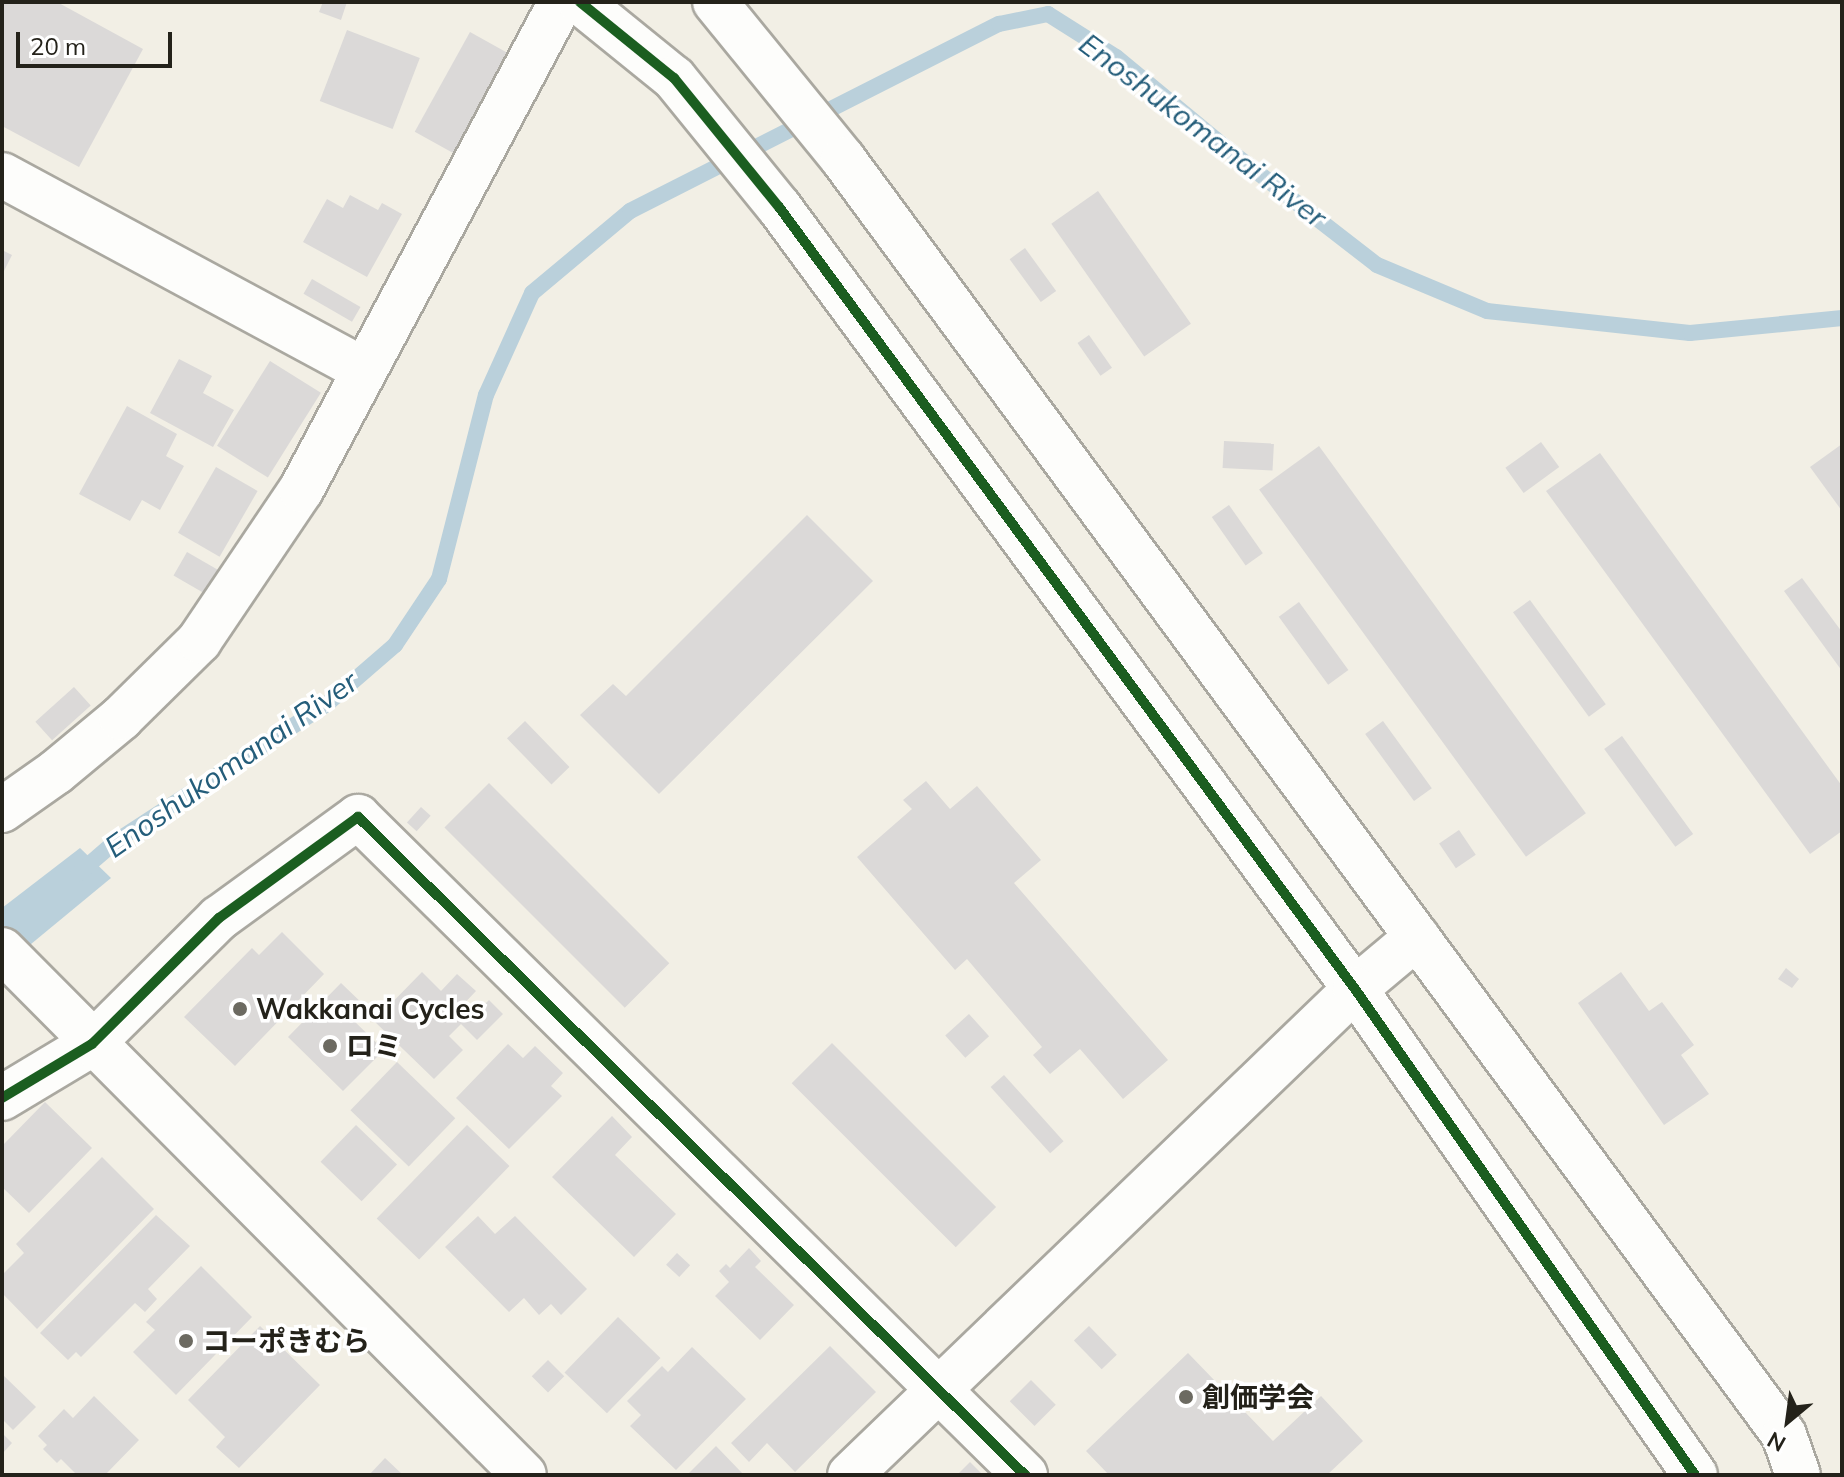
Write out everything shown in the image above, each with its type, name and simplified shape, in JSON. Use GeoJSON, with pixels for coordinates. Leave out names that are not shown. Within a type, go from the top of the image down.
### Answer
{"type":"FeatureCollection","features":[{"type":"Feature","properties":{"kind":"street"},"geometry":{"type":"LineString","coordinates":[[2,810],[56,772],[121,718],[199,641],[301,490],[561,2]]}},
{"type":"Feature","properties":{"kind":"street"},"geometry":{"type":"LineString","coordinates":[[580,2],[674,78],[779,207],[1355,989],[1695,1475]]}},
{"type":"Feature","properties":{"kind":"street"},"geometry":{"type":"LineString","coordinates":[[715,2],[763,57],[843,159],[1784,1435],[1798,1475]]}},
{"type":"Feature","properties":{"kind":"street"},"geometry":{"type":"LineString","coordinates":[[2,175],[364,370]]}},
{"type":"Feature","properties":{"kind":"street"},"geometry":{"type":"LineString","coordinates":[[2,1098],[92,1044],[219,918],[358,817],[1025,1475]]}},
{"type":"Feature","properties":{"kind":"street"},"geometry":{"type":"LineString","coordinates":[[850,1475],[1355,989],[1417,937]]}},
{"type":"Feature","properties":{"kind":"street"},"geometry":{"type":"LineString","coordinates":[[2,950],[92,1044],[524,1475]]}},
{"type":"Feature","properties":{"kind":"water"},"geometry":{"type":"Polygon","coordinates":[[[80,848],[111,878],[2,968],[2,908],[80,848]]]}},
{"type":"Feature","properties":{"kind":"building"},"geometry":{"type":"Polygon","coordinates":[[[2,2],[57,2],[143,49],[79,167],[2,126],[2,2]]]}},
{"type":"Feature","properties":{"kind":"building"},"geometry":{"type":"Polygon","coordinates":[[[323,2],[347,2],[341,20],[319,12],[323,2]]]}},
{"type":"Feature","properties":{"kind":"building"},"geometry":{"type":"Polygon","coordinates":[[[347,30],[420,58],[393,129],[320,101],[347,30]]]}},
{"type":"Feature","properties":{"kind":"building"},"geometry":{"type":"Polygon","coordinates":[[[470,32],[511,55],[456,154],[415,132],[470,32]]]}},
{"type":"Feature","properties":{"kind":"building"},"geometry":{"type":"Polygon","coordinates":[[[1098,191],[1191,324],[1144,356],[1051,224],[1098,191]]]}},
{"type":"Feature","properties":{"kind":"building"},"geometry":{"type":"Polygon","coordinates":[[[350,195],[378,210],[382,203],[402,214],[367,277],[303,242],[327,199],[343,208],[350,195]]]}},
{"type":"Feature","properties":{"kind":"building"},"geometry":{"type":"Polygon","coordinates":[[[1025,248],[1056,291],[1041,302],[1010,259],[1025,248]]]}},
{"type":"Feature","properties":{"kind":"building"},"geometry":{"type":"Polygon","coordinates":[[[2,250],[12,255],[2,275],[2,250]]]}},
{"type":"Feature","properties":{"kind":"building"},"geometry":{"type":"Polygon","coordinates":[[[312,279],[360,307],[352,322],[304,294],[312,279]]]}},
{"type":"Feature","properties":{"kind":"building"},"geometry":{"type":"Polygon","coordinates":[[[1089,335],[1112,368],[1100,376],[1078,343],[1089,335]]]}},
{"type":"Feature","properties":{"kind":"building"},"geometry":{"type":"Polygon","coordinates":[[[179,359],[212,376],[203,393],[234,410],[213,447],[150,413],[179,359]]]}},
{"type":"Feature","properties":{"kind":"building"},"geometry":{"type":"Polygon","coordinates":[[[270,361],[321,393],[268,478],[217,446],[270,361]]]}},
{"type":"Feature","properties":{"kind":"building"},"geometry":{"type":"Polygon","coordinates":[[[127,406],[177,434],[166,456],[184,466],[160,510],[142,500],[130,521],[79,494],[127,406]]]}},
{"type":"Feature","properties":{"kind":"building"},"geometry":{"type":"Polygon","coordinates":[[[1224,441],[1274,444],[1273,471],[1223,468],[1224,441]]]}},
{"type":"Feature","properties":{"kind":"building"},"geometry":{"type":"Polygon","coordinates":[[[1541,442],[1559,467],[1524,493],[1505,468],[1541,442]]]}},
{"type":"Feature","properties":{"kind":"building"},"geometry":{"type":"Polygon","coordinates":[[[1842,444],[1842,511],[1810,467],[1842,444]]]}},
{"type":"Feature","properties":{"kind":"building"},"geometry":{"type":"Polygon","coordinates":[[[1319,446],[1586,813],[1526,857],[1259,489],[1319,446]]]}},
{"type":"Feature","properties":{"kind":"building"},"geometry":{"type":"Polygon","coordinates":[[[1600,453],[1842,786],[1842,831],[1810,854],[1546,491],[1600,453]]]}},
{"type":"Feature","properties":{"kind":"building"},"geometry":{"type":"Polygon","coordinates":[[[216,467],[258,491],[220,557],[178,533],[216,467]]]}},
{"type":"Feature","properties":{"kind":"building"},"geometry":{"type":"Polygon","coordinates":[[[1229,505],[1263,553],[1246,565],[1212,517],[1229,505]]]}},
{"type":"Feature","properties":{"kind":"building"},"geometry":{"type":"Polygon","coordinates":[[[807,515],[873,581],[659,794],[580,715],[613,684],[626,696],[807,515]]]}},
{"type":"Feature","properties":{"kind":"building"},"geometry":{"type":"Polygon","coordinates":[[[187,552],[220,571],[206,594],[173,575],[187,552]]]}},
{"type":"Feature","properties":{"kind":"building"},"geometry":{"type":"Polygon","coordinates":[[[1802,578],[1842,632],[1842,671],[1784,591],[1802,578]]]}},
{"type":"Feature","properties":{"kind":"building"},"geometry":{"type":"Polygon","coordinates":[[[1530,600],[1606,704],[1589,717],[1513,612],[1530,600]]]}},
{"type":"Feature","properties":{"kind":"building"},"geometry":{"type":"Polygon","coordinates":[[[1299,602],[1348,670],[1328,685],[1279,617],[1299,602]]]}},
{"type":"Feature","properties":{"kind":"building"},"geometry":{"type":"Polygon","coordinates":[[[74,687],[91,706],[52,740],[35,722],[74,687]]]}},
{"type":"Feature","properties":{"kind":"building"},"geometry":{"type":"Polygon","coordinates":[[[525,721],[569,767],[551,784],[507,738],[525,721]]]}},
{"type":"Feature","properties":{"kind":"building"},"geometry":{"type":"Polygon","coordinates":[[[1383,721],[1432,788],[1414,801],[1365,734],[1383,721]]]}},
{"type":"Feature","properties":{"kind":"building"},"geometry":{"type":"Polygon","coordinates":[[[1622,736],[1693,834],[1675,847],[1604,749],[1622,736]]]}},
{"type":"Feature","properties":{"kind":"building"},"geometry":{"type":"Polygon","coordinates":[[[926,781],[950,809],[977,786],[1041,860],[1014,883],[1168,1060],[1123,1099],[1080,1049],[1050,1074],[1033,1055],[1042,1047],[967,959],[955,970],[857,857],[912,809],[903,800],[926,781]]]}},
{"type":"Feature","properties":{"kind":"building"},"geometry":{"type":"Polygon","coordinates":[[[489,783],[669,963],[625,1008],[444,828],[489,783]]]}},
{"type":"Feature","properties":{"kind":"building"},"geometry":{"type":"Polygon","coordinates":[[[421,807],[431,816],[417,831],[407,823],[421,807]]]}},
{"type":"Feature","properties":{"kind":"building"},"geometry":{"type":"Polygon","coordinates":[[[1459,830],[1476,855],[1456,868],[1439,843],[1459,830]]]}},
{"type":"Feature","properties":{"kind":"building"},"geometry":{"type":"Polygon","coordinates":[[[282,932],[324,974],[235,1066],[184,1017],[252,948],[259,955],[282,932]]]}},
{"type":"Feature","properties":{"kind":"building"},"geometry":{"type":"Polygon","coordinates":[[[1786,968],[1799,979],[1792,988],[1778,979],[1786,968]]]}},
{"type":"Feature","properties":{"kind":"building"},"geometry":{"type":"Polygon","coordinates":[[[422,972],[441,991],[457,974],[476,991],[459,1009],[470,1019],[489,1000],[503,1014],[477,1040],[461,1024],[449,1036],[463,1050],[434,1079],[374,1021],[422,972]]]}},
{"type":"Feature","properties":{"kind":"building"},"geometry":{"type":"Polygon","coordinates":[[[1621,972],[1649,1011],[1662,1002],[1694,1045],[1681,1055],[1709,1094],[1664,1125],[1578,1003],[1621,972]]]}},
{"type":"Feature","properties":{"kind":"building"},"geometry":{"type":"Polygon","coordinates":[[[341,983],[366,1007],[353,1020],[384,1050],[343,1091],[288,1037],[341,983]]]}},
{"type":"Feature","properties":{"kind":"building"},"geometry":{"type":"Polygon","coordinates":[[[969,1014],[989,1036],[965,1058],[945,1035],[969,1014]]]}},
{"type":"Feature","properties":{"kind":"building"},"geometry":{"type":"Polygon","coordinates":[[[832,1043],[996,1207],[956,1247],[792,1083],[832,1043]]]}},
{"type":"Feature","properties":{"kind":"building"},"geometry":{"type":"Polygon","coordinates":[[[508,1044],[523,1058],[535,1046],[563,1073],[551,1086],[562,1096],[509,1149],[456,1098],[508,1044]]]}},
{"type":"Feature","properties":{"kind":"building"},"geometry":{"type":"Polygon","coordinates":[[[397,1062],[455,1118],[409,1166],[350,1110],[397,1062]]]}},
{"type":"Feature","properties":{"kind":"building"},"geometry":{"type":"Polygon","coordinates":[[[1004,1075],[1064,1141],[1050,1153],[991,1087],[1004,1075]]]}},
{"type":"Feature","properties":{"kind":"building"},"geometry":{"type":"Polygon","coordinates":[[[45,1102],[92,1148],[29,1213],[2,1187],[2,1146],[45,1102]]]}},
{"type":"Feature","properties":{"kind":"building"},"geometry":{"type":"Polygon","coordinates":[[[612,1116],[632,1137],[615,1155],[676,1214],[634,1257],[552,1177],[612,1116]]]}},
{"type":"Feature","properties":{"kind":"building"},"geometry":{"type":"Polygon","coordinates":[[[356,1125],[397,1165],[362,1201],[321,1162],[356,1125]]]}},
{"type":"Feature","properties":{"kind":"building"},"geometry":{"type":"Polygon","coordinates":[[[467,1125],[509,1166],[419,1259],[377,1219],[467,1125]]]}},
{"type":"Feature","properties":{"kind":"building"},"geometry":{"type":"Polygon","coordinates":[[[102,1157],[154,1209],[37,1329],[2,1293],[2,1275],[24,1253],[16,1244],[102,1157]]]}},
{"type":"Feature","properties":{"kind":"building"},"geometry":{"type":"Polygon","coordinates":[[[156,1215],[190,1246],[148,1289],[157,1299],[145,1312],[135,1303],[81,1357],[76,1352],[68,1360],[40,1333],[156,1215]]]}},
{"type":"Feature","properties":{"kind":"building"},"geometry":{"type":"Polygon","coordinates":[[[478,1216],[495,1234],[515,1216],[587,1289],[561,1315],[551,1304],[539,1315],[524,1298],[509,1312],[445,1247],[478,1216]]]}},
{"type":"Feature","properties":{"kind":"building"},"geometry":{"type":"Polygon","coordinates":[[[749,1248],[761,1261],[755,1267],[794,1305],[760,1340],[715,1296],[729,1282],[719,1271],[726,1264],[730,1268],[749,1248]]]}},
{"type":"Feature","properties":{"kind":"building"},"geometry":{"type":"Polygon","coordinates":[[[677,1253],[690,1265],[679,1277],[666,1265],[677,1253]]]}},
{"type":"Feature","properties":{"kind":"building","name":"コーポきむら"},"geometry":{"type":"Polygon","coordinates":[[[201,1266],[252,1317],[176,1395],[133,1352],[155,1330],[146,1322],[201,1266]]]}},
{"type":"Feature","properties":{"kind":"building"},"geometry":{"type":"Polygon","coordinates":[[[618,1317],[660,1358],[607,1413],[565,1372],[618,1317]]]}},
{"type":"Feature","properties":{"kind":"building"},"geometry":{"type":"Polygon","coordinates":[[[260,1326],[320,1385],[239,1468],[216,1447],[225,1437],[188,1400],[260,1326]]]}},
{"type":"Feature","properties":{"kind":"building"},"geometry":{"type":"Polygon","coordinates":[[[1089,1326],[1117,1355],[1102,1369],[1074,1341],[1089,1326]]]}},
{"type":"Feature","properties":{"kind":"building"},"geometry":{"type":"Polygon","coordinates":[[[830,1346],[876,1392],[795,1472],[767,1443],[749,1462],[731,1443],[830,1346]]]}},
{"type":"Feature","properties":{"kind":"building"},"geometry":{"type":"Polygon","coordinates":[[[692,1347],[746,1399],[676,1470],[630,1426],[641,1415],[627,1401],[662,1366],[668,1372],[692,1347]]]}},
{"type":"Feature","properties":{"kind":"building","name":"創価学会"},"geometry":{"type":"Polygon","coordinates":[[[1188,1353],[1273,1441],[1321,1396],[1363,1441],[1327,1475],[1109,1475],[1086,1451],[1188,1353]]]}},
{"type":"Feature","properties":{"kind":"building"},"geometry":{"type":"Polygon","coordinates":[[[548,1360],[564,1376],[548,1393],[532,1376],[548,1360]]]}},
{"type":"Feature","properties":{"kind":"building"},"geometry":{"type":"Polygon","coordinates":[[[2,1374],[36,1407],[13,1430],[2,1419],[2,1374]]]}},
{"type":"Feature","properties":{"kind":"building"},"geometry":{"type":"Polygon","coordinates":[[[1031,1380],[1056,1405],[1035,1426],[1010,1401],[1031,1380]]]}},
{"type":"Feature","properties":{"kind":"building"},"geometry":{"type":"Polygon","coordinates":[[[94,1396],[139,1440],[105,1475],[77,1475],[61,1459],[57,1463],[43,1449],[47,1445],[38,1436],[64,1409],[73,1418],[94,1396]]]}},
{"type":"Feature","properties":{"kind":"building"},"geometry":{"type":"Polygon","coordinates":[[[2,1433],[12,1443],[2,1454],[2,1433]]]}},
{"type":"Feature","properties":{"kind":"building"},"geometry":{"type":"Polygon","coordinates":[[[716,1446],[744,1475],[687,1475],[716,1446]]]}},
{"type":"Feature","properties":{"kind":"building"},"geometry":{"type":"Polygon","coordinates":[[[385,1458],[403,1475],[369,1475],[385,1458]]]}},
{"type":"Feature","properties":{"kind":"building"},"geometry":{"type":"Polygon","coordinates":[[[970,1462],[983,1475],[957,1475],[970,1462]]]}},
{"type":"Feature","properties":{"kind":"waterway","name":"Enoshukomanai River"},"geometry":{"type":"LineString","coordinates":[[78,874],[115,842],[328,703],[395,645],[439,579],[486,395],[532,293],[630,211],[999,24],[1048,14],[1116,57],[1221,144],[1377,265],[1487,311],[1690,333],[1842,318]]}},
{"type":"Feature","properties":{"kind":"cycle path"},"geometry":{"type":"LineString","coordinates":[[580,2],[674,78],[779,207],[1355,989],[1695,1475]]}},
{"type":"Feature","properties":{"kind":"cycle path"},"geometry":{"type":"LineString","coordinates":[[2,1098],[92,1044],[219,918],[358,817],[1025,1475]]}},
{"type":"Feature","properties":{"kind":"place","name":"Wakkanai Cycles"},"geometry":{"type":"Point","coordinates":[240,1009]}},
{"type":"Feature","properties":{"kind":"place","name":"ロミ"},"geometry":{"type":"Point","coordinates":[330,1046]}},
{"type":"Feature","properties":{"kind":"place","name":"コーポきむら"},"geometry":{"type":"Point","coordinates":[186,1341]}},
{"type":"Feature","properties":{"kind":"place","name":"創価学会"},"geometry":{"type":"Point","coordinates":[1186,1397]}}]}
